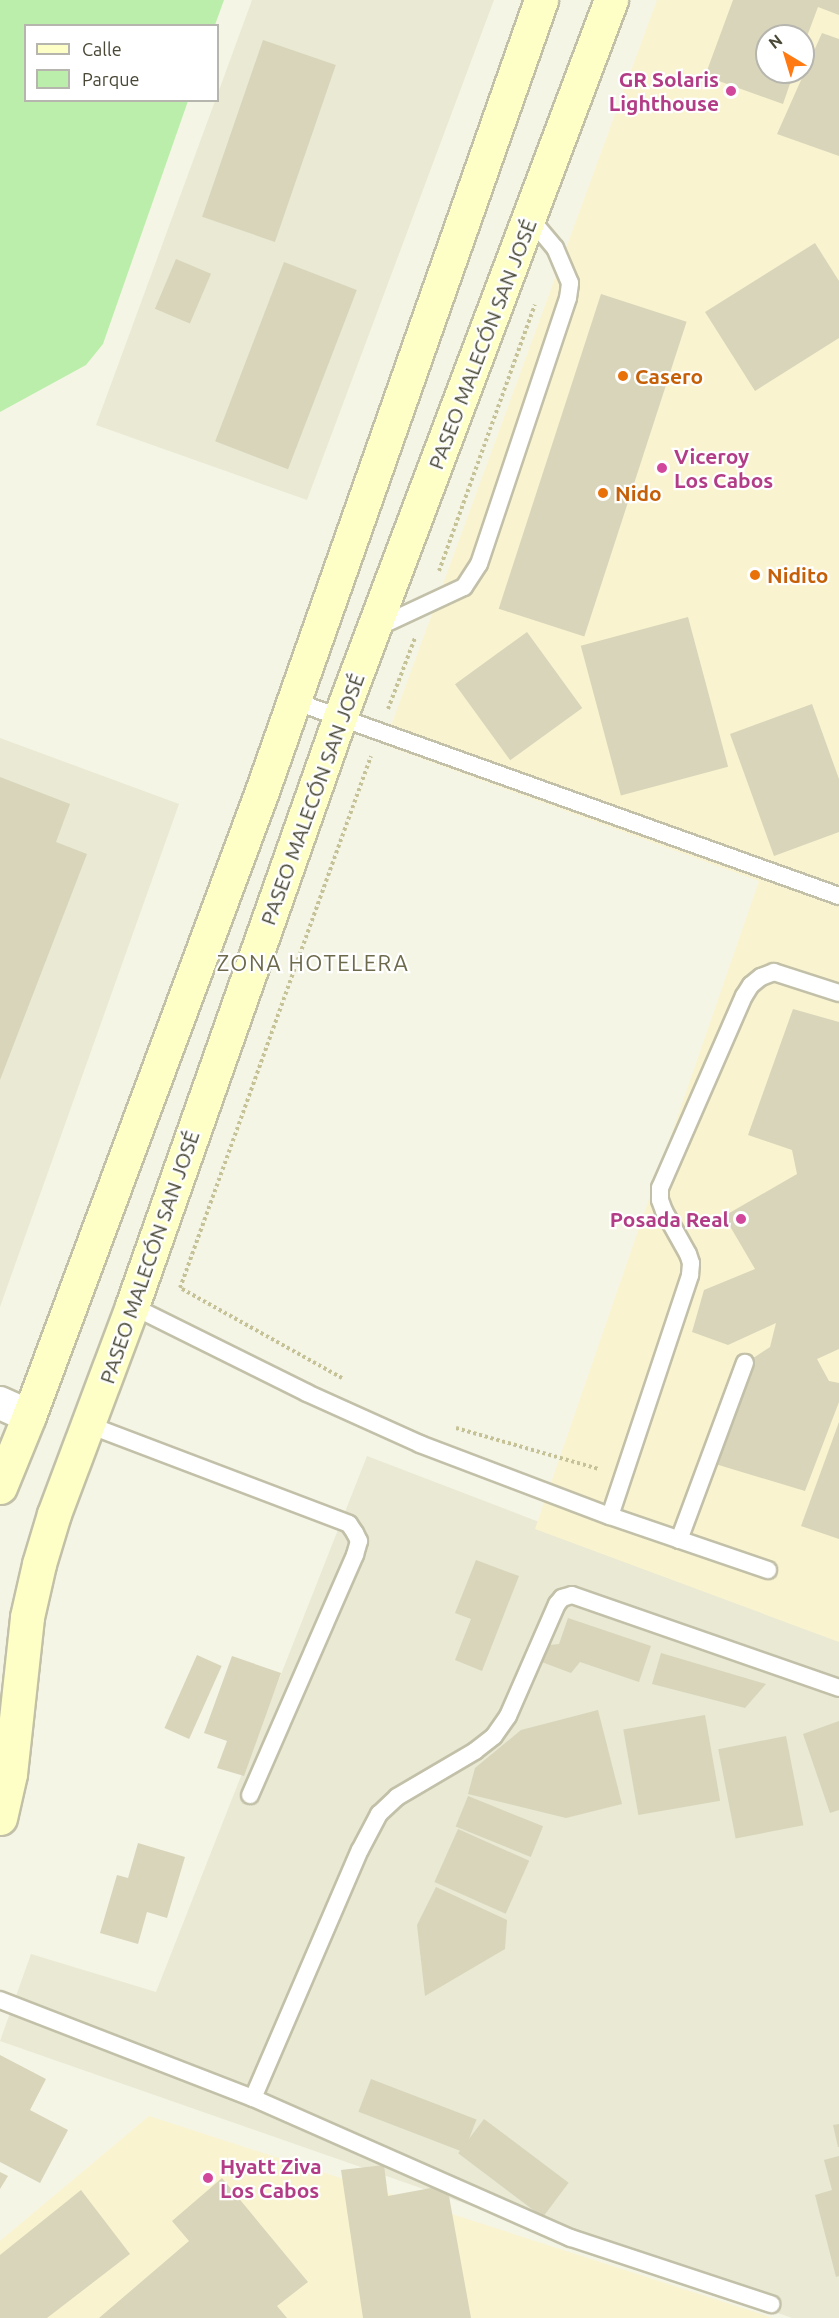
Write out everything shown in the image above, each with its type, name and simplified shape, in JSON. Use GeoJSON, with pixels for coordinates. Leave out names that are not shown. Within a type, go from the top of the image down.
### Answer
{"type":"FeatureCollection","features":[{"type":"Feature","properties":{"kind":"main road"},"geometry":{"type":"LineString","coordinates":[[0,1488],[29,1416],[262,791],[542,0]]}},
{"type":"Feature","properties":{"kind":"main road","name":"PASEO MALECÓN SAN JOSÉ"},"geometry":{"type":"LineString","coordinates":[[0,1818],[10,1774],[7,1714],[39,1564],[54,1514],[132,1306],[340,717],[611,0]]}},
{"type":"Feature","properties":{"kind":"main road"},"geometry":{"type":"LineString","coordinates":[[262,791],[308,807]]}},
{"type":"Feature","properties":{"kind":"street"},"geometry":{"type":"LineString","coordinates":[[0,1403],[29,1416]]}},
{"type":"Feature","properties":{"kind":"lane"},"geometry":{"type":"LineString","coordinates":[[375,628],[464,587],[479,564],[568,298],[570,283],[567,270],[555,248],[530,217]]}},
{"type":"Feature","properties":{"kind":"lane"},"geometry":{"type":"LineString","coordinates":[[294,701],[839,896]]}},
{"type":"Feature","properties":{"kind":"lane"},"geometry":{"type":"LineString","coordinates":[[610,1516],[690,1275],[691,1263],[688,1254],[664,1210],[660,1200],[660,1188],[744,996],[751,985],[761,977],[774,972],[839,993]]}},
{"type":"Feature","properties":{"kind":"lane"},"geometry":{"type":"LineString","coordinates":[[132,1306],[307,1393],[420,1444],[610,1516],[768,1570]]}},
{"type":"Feature","properties":{"kind":"lane"},"geometry":{"type":"LineString","coordinates":[[679,1540],[745,1364]]}},
{"type":"Feature","properties":{"kind":"lane"},"geometry":{"type":"LineString","coordinates":[[89,1425],[350,1524],[359,1541],[355,1555],[250,1795]]}},
{"type":"Feature","properties":{"kind":"lane"},"geometry":{"type":"LineString","coordinates":[[253,2098],[356,1860],[379,1814],[397,1797],[475,1751],[494,1736],[508,1716],[557,1604],[562,1598],[572,1595],[839,1688]]}},
{"type":"Feature","properties":{"kind":"lane"},"geometry":{"type":"LineString","coordinates":[[0,2000],[253,2098],[571,2238],[771,2304]]}},
{"type":"Feature","properties":{"kind":"path"},"geometry":{"type":"LineString","coordinates":[[344,1379],[180,1288],[535,303]]}},
{"type":"Feature","properties":{"kind":"path"},"geometry":{"type":"LineString","coordinates":[[451,1426],[623,1476]]}},
{"type":"Feature","properties":{"kind":"shaded area"},"geometry":{"type":"Polygon","coordinates":[[[252,0],[494,0],[307,500],[96,425],[215,102],[219,102],[219,90],[252,0]]]}},
{"type":"Feature","properties":{"kind":"shaded area"},"geometry":{"type":"Polygon","coordinates":[[[657,0],[839,0],[839,1642],[535,1529],[759,881],[384,745],[657,0]]]}},
{"type":"Feature","properties":{"kind":"shaded area"},"geometry":{"type":"Polygon","coordinates":[[[0,738],[179,804],[0,1307],[0,738]]]}},
{"type":"Feature","properties":{"kind":"shaded area"},"geometry":{"type":"Polygon","coordinates":[[[367,1456],[839,1637],[839,2318],[792,2318],[0,2041],[31,1954],[156,1992],[367,1456]]]}},
{"type":"Feature","properties":{"kind":"shaded area","name":"Hyatt Ziva Los Cabos"},"geometry":{"type":"Polygon","coordinates":[[[149,2116],[773,2318],[0,2318],[0,2241],[149,2116]]]}},
{"type":"Feature","properties":{"kind":"green space"},"geometry":{"type":"Polygon","coordinates":[[[0,0],[224,0],[215,24],[24,24],[24,102],[188,102],[103,344],[86,365],[0,412],[0,0]]]}},
{"type":"Feature","properties":{"kind":"building"},"geometry":{"type":"Polygon","coordinates":[[[733,0],[839,0],[839,15],[818,7],[812,24],[755,24],[755,84],[790,84],[783,104],[705,76],[733,0]]]}},
{"type":"Feature","properties":{"kind":"building"},"geometry":{"type":"Polygon","coordinates":[[[822,33],[839,39],[839,156],[777,134],[799,84],[815,84],[815,49],[822,33]]]}},
{"type":"Feature","properties":{"kind":"building"},"geometry":{"type":"Polygon","coordinates":[[[263,40],[336,65],[275,242],[202,217],[263,40]]]}},
{"type":"Feature","properties":{"kind":"building"},"geometry":{"type":"Polygon","coordinates":[[[815,243],[839,281],[839,338],[755,391],[705,312],[815,243]]]}},
{"type":"Feature","properties":{"kind":"building"},"geometry":{"type":"Polygon","coordinates":[[[176,259],[211,274],[190,324],[155,309],[176,259]]]}},
{"type":"Feature","properties":{"kind":"building"},"geometry":{"type":"Polygon","coordinates":[[[284,262],[357,290],[288,469],[215,441],[284,262]]]}},
{"type":"Feature","properties":{"kind":"building"},"geometry":{"type":"Polygon","coordinates":[[[601,294],[687,322],[584,637],[499,609],[601,294]]]}},
{"type":"Feature","properties":{"kind":"building"},"geometry":{"type":"Polygon","coordinates":[[[688,617],[728,767],[621,795],[581,646],[688,617]]]}},
{"type":"Feature","properties":{"kind":"building"},"geometry":{"type":"Polygon","coordinates":[[[527,632],[582,708],[510,760],[455,684],[527,632]]]}},
{"type":"Feature","properties":{"kind":"building"},"geometry":{"type":"Polygon","coordinates":[[[812,704],[839,779],[839,832],[774,856],[730,734],[812,704]]]}},
{"type":"Feature","properties":{"kind":"building"},"geometry":{"type":"Polygon","coordinates":[[[0,777],[70,804],[56,842],[87,854],[0,1080],[0,777]]]}},
{"type":"Feature","properties":{"kind":"building"},"geometry":{"type":"Polygon","coordinates":[[[793,1009],[839,1022],[839,1349],[817,1359],[829,1381],[839,1383],[839,1402],[805,1491],[712,1463],[747,1362],[770,1347],[776,1323],[728,1345],[692,1332],[704,1290],[755,1269],[724,1216],[797,1174],[792,1150],[748,1135],[793,1009]]]}},
{"type":"Feature","properties":{"kind":"building"},"geometry":{"type":"Polygon","coordinates":[[[839,1422],[839,1539],[801,1526],[839,1422]]]}},
{"type":"Feature","properties":{"kind":"building"},"geometry":{"type":"Polygon","coordinates":[[[476,1560],[519,1576],[482,1671],[455,1660],[471,1619],[455,1613],[476,1560]]]}},
{"type":"Feature","properties":{"kind":"building"},"geometry":{"type":"Polygon","coordinates":[[[568,1618],[651,1646],[639,1682],[580,1662],[571,1673],[539,1661],[550,1645],[559,1644],[568,1618]]]}},
{"type":"Feature","properties":{"kind":"building"},"geometry":{"type":"Polygon","coordinates":[[[661,1653],[766,1684],[745,1708],[652,1684],[661,1653]]]}},
{"type":"Feature","properties":{"kind":"building"},"geometry":{"type":"Polygon","coordinates":[[[197,1655],[222,1666],[189,1739],[164,1728],[197,1655]]]}},
{"type":"Feature","properties":{"kind":"building"},"geometry":{"type":"Polygon","coordinates":[[[232,1656],[281,1673],[244,1776],[217,1768],[227,1741],[204,1733],[232,1656]]]}},
{"type":"Feature","properties":{"kind":"building"},"geometry":{"type":"Polygon","coordinates":[[[598,1710],[622,1804],[566,1818],[468,1794],[475,1768],[521,1730],[598,1710]]]}},
{"type":"Feature","properties":{"kind":"building"},"geometry":{"type":"Polygon","coordinates":[[[705,1715],[720,1801],[638,1815],[623,1729],[705,1715]]]}},
{"type":"Feature","properties":{"kind":"building"},"geometry":{"type":"Polygon","coordinates":[[[839,1721],[839,1810],[830,1813],[803,1734],[839,1721]]]}},
{"type":"Feature","properties":{"kind":"building"},"geometry":{"type":"Polygon","coordinates":[[[786,1736],[803,1825],[736,1838],[718,1749],[786,1736]]]}},
{"type":"Feature","properties":{"kind":"building"},"geometry":{"type":"Polygon","coordinates":[[[468,1796],[543,1826],[531,1857],[456,1827],[468,1796]]]}},
{"type":"Feature","properties":{"kind":"building"},"geometry":{"type":"Polygon","coordinates":[[[458,1829],[529,1861],[506,1914],[434,1882],[458,1829]]]}},
{"type":"Feature","properties":{"kind":"building"},"geometry":{"type":"Polygon","coordinates":[[[138,1843],[185,1857],[167,1918],[147,1912],[138,1944],[100,1933],[117,1875],[128,1878],[138,1843]]]}},
{"type":"Feature","properties":{"kind":"building"},"geometry":{"type":"Polygon","coordinates":[[[436,1887],[507,1920],[505,1949],[425,1996],[417,1925],[436,1887]]]}},
{"type":"Feature","properties":{"kind":"building"},"geometry":{"type":"Polygon","coordinates":[[[0,2055],[46,2079],[30,2110],[68,2130],[40,2183],[0,2162],[0,2055]]]}},
{"type":"Feature","properties":{"kind":"building"},"geometry":{"type":"Polygon","coordinates":[[[371,2079],[476,2119],[464,2152],[358,2112],[371,2079]]]}},
{"type":"Feature","properties":{"kind":"building"},"geometry":{"type":"Polygon","coordinates":[[[484,2119],[569,2183],[543,2217],[458,2153],[484,2119]]]}},
{"type":"Feature","properties":{"kind":"building"},"geometry":{"type":"Polygon","coordinates":[[[839,2124],[839,2147],[838,2147],[833,2125],[839,2124]]]}},
{"type":"Feature","properties":{"kind":"building"},"geometry":{"type":"Polygon","coordinates":[[[839,2156],[839,2276],[836,2277],[815,2195],[832,2190],[824,2160],[839,2156]]]}},
{"type":"Feature","properties":{"kind":"building"},"geometry":{"type":"Polygon","coordinates":[[[384,2165],[388,2196],[447,2185],[471,2318],[363,2318],[341,2170],[384,2165]]]}},
{"type":"Feature","properties":{"kind":"building"},"geometry":{"type":"Polygon","coordinates":[[[0,2172],[8,2176],[0,2189],[0,2172]]]}},
{"type":"Feature","properties":{"kind":"building"},"geometry":{"type":"Polygon","coordinates":[[[222,2178],[308,2282],[277,2306],[287,2318],[99,2318],[189,2241],[172,2221],[222,2178]]]}},
{"type":"Feature","properties":{"kind":"building"},"geometry":{"type":"Polygon","coordinates":[[[81,2190],[130,2254],[47,2318],[0,2318],[0,2255],[81,2190]]]}},
{"type":"Feature","properties":{"kind":"place","name":"GR Solaris Lighthouse"},"geometry":{"type":"Point","coordinates":[731,91]}},
{"type":"Feature","properties":{"kind":"place","name":"Casero"},"geometry":{"type":"Point","coordinates":[623,376]}},
{"type":"Feature","properties":{"kind":"place","name":"Viceroy Los Cabos"},"geometry":{"type":"Point","coordinates":[662,468]}},
{"type":"Feature","properties":{"kind":"place","name":"Nido"},"geometry":{"type":"Point","coordinates":[603,493]}},
{"type":"Feature","properties":{"kind":"place","name":"Nidito"},"geometry":{"type":"Point","coordinates":[755,575]}},
{"type":"Feature","properties":{"kind":"place","name":"Posada Real"},"geometry":{"type":"Point","coordinates":[741,1219]}},
{"type":"Feature","properties":{"kind":"place","name":"Hyatt Ziva Los Cabos"},"geometry":{"type":"Point","coordinates":[208,2178]}},
{"type":"Feature","properties":{"kind":"district","name":"ZONA HOTELERA"},"geometry":{"type":"Point","coordinates":[313,963]}}]}
